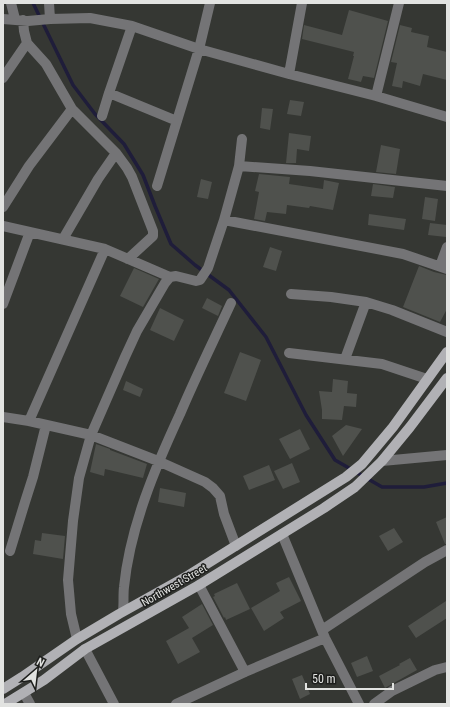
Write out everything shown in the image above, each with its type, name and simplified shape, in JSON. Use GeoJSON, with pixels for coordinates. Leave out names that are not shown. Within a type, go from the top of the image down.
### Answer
{"type":"FeatureCollection","features":[{"type":"Feature","properties":{"kind":"main road","name":"Northwest Street"},"geometry":{"type":"LineString","coordinates":[[3,689],[77,639],[123,611],[189,575],[346,477],[362,464],[393,427],[447,352]]}},
{"type":"Feature","properties":{"kind":"main road","name":"Northwest Street"},"geometry":{"type":"LineString","coordinates":[[5,704],[44,680],[85,649],[199,585],[355,487],[382,461],[447,378]]}},
{"type":"Feature","properties":{"kind":"street"},"geometry":{"type":"LineString","coordinates":[[11,3],[22,20],[27,43],[46,64],[72,109],[116,153],[132,177],[153,231],[153,236],[128,259]]}},
{"type":"Feature","properties":{"kind":"street"},"geometry":{"type":"LineString","coordinates":[[49,3],[49,19]]}},
{"type":"Feature","properties":{"kind":"street"},"geometry":{"type":"LineString","coordinates":[[157,186],[199,49],[210,3]]}},
{"type":"Feature","properties":{"kind":"street"},"geometry":{"type":"LineString","coordinates":[[289,74],[302,3]]}},
{"type":"Feature","properties":{"kind":"street"},"geometry":{"type":"LineString","coordinates":[[376,96],[399,3]]}},
{"type":"Feature","properties":{"kind":"street"},"geometry":{"type":"LineString","coordinates":[[3,19],[22,20],[90,18],[132,26],[199,49],[376,96],[447,117]]}},
{"type":"Feature","properties":{"kind":"street"},"geometry":{"type":"LineString","coordinates":[[102,116],[132,26]]}},
{"type":"Feature","properties":{"kind":"street"},"geometry":{"type":"LineString","coordinates":[[3,78],[27,43]]}},
{"type":"Feature","properties":{"kind":"street"},"geometry":{"type":"LineString","coordinates":[[109,93],[177,121]]}},
{"type":"Feature","properties":{"kind":"street"},"geometry":{"type":"LineString","coordinates":[[3,207],[29,166],[72,109]]}},
{"type":"Feature","properties":{"kind":"street"},"geometry":{"type":"LineString","coordinates":[[3,226],[105,249],[170,277],[176,276],[196,281],[200,280],[208,268],[224,220],[239,166],[242,140]]}},
{"type":"Feature","properties":{"kind":"street"},"geometry":{"type":"LineString","coordinates":[[63,239],[98,179],[116,153]]}},
{"type":"Feature","properties":{"kind":"street"},"geometry":{"type":"LineString","coordinates":[[239,166],[310,171],[447,186]]}},
{"type":"Feature","properties":{"kind":"street"},"geometry":{"type":"LineString","coordinates":[[224,220],[390,251],[444,267],[447,247]]}},
{"type":"Feature","properties":{"kind":"street"},"geometry":{"type":"LineString","coordinates":[[3,304],[30,232]]}},
{"type":"Feature","properties":{"kind":"street"},"geometry":{"type":"LineString","coordinates":[[29,421],[105,249]]}},
{"type":"Feature","properties":{"kind":"street"},"geometry":{"type":"LineString","coordinates":[[77,639],[71,614],[68,580],[73,521],[79,478],[91,435],[125,357],[137,331],[170,277]]}},
{"type":"Feature","properties":{"kind":"street"},"geometry":{"type":"LineString","coordinates":[[291,294],[331,297],[366,302],[392,310],[447,332]]}},
{"type":"Feature","properties":{"kind":"street"},"geometry":{"type":"LineString","coordinates":[[345,359],[366,302]]}},
{"type":"Feature","properties":{"kind":"street"},"geometry":{"type":"LineString","coordinates":[[123,611],[127,566],[134,535],[158,461],[231,303]]}},
{"type":"Feature","properties":{"kind":"street"},"geometry":{"type":"LineString","coordinates":[[289,353],[382,364],[427,379]]}},
{"type":"Feature","properties":{"kind":"street"},"geometry":{"type":"LineString","coordinates":[[3,418],[29,421],[91,435],[158,461],[205,482],[220,496],[224,514],[236,546]]}},
{"type":"Feature","properties":{"kind":"street"},"geometry":{"type":"LineString","coordinates":[[10,551],[33,477],[46,425]]}},
{"type":"Feature","properties":{"kind":"street"},"geometry":{"type":"LineString","coordinates":[[382,461],[447,455]]}},
{"type":"Feature","properties":{"kind":"street"},"geometry":{"type":"LineString","coordinates":[[282,534],[324,634],[359,704]]}},
{"type":"Feature","properties":{"kind":"street"},"geometry":{"type":"LineString","coordinates":[[176,704],[324,634],[425,562],[447,550]]}},
{"type":"Feature","properties":{"kind":"street"},"geometry":{"type":"LineString","coordinates":[[199,585],[245,672]]}},
{"type":"Feature","properties":{"kind":"street"},"geometry":{"type":"LineString","coordinates":[[85,649],[114,704]]}},
{"type":"Feature","properties":{"kind":"street"},"geometry":{"type":"LineString","coordinates":[[374,704],[392,691],[435,670],[447,667]]}},
{"type":"Feature","properties":{"kind":"street"},"geometry":{"type":"LineString","coordinates":[[24,693],[30,704]]}},
{"type":"Feature","properties":{"kind":"building"},"geometry":{"type":"Polygon","coordinates":[[[349,10],[388,21],[374,78],[363,76],[361,82],[348,79],[354,52],[302,39],[304,25],[342,35],[349,10]]]}},
{"type":"Feature","properties":{"kind":"building"},"geometry":{"type":"Polygon","coordinates":[[[400,25],[412,28],[411,32],[429,36],[427,47],[447,52],[447,80],[423,74],[420,86],[403,81],[402,88],[392,86],[397,63],[391,62],[400,25]]]}},
{"type":"Feature","properties":{"kind":"building"},"geometry":{"type":"Polygon","coordinates":[[[290,100],[304,102],[301,116],[287,114],[290,100]]]}},
{"type":"Feature","properties":{"kind":"building"},"geometry":{"type":"Polygon","coordinates":[[[262,108],[273,109],[270,130],[260,128],[262,108]]]}},
{"type":"Feature","properties":{"kind":"building"},"geometry":{"type":"Polygon","coordinates":[[[289,133],[311,136],[309,151],[297,149],[296,163],[286,163],[289,133]]]}},
{"type":"Feature","properties":{"kind":"building"},"geometry":{"type":"Polygon","coordinates":[[[381,145],[400,149],[396,174],[376,172],[381,145]]]}},
{"type":"Feature","properties":{"kind":"building"},"geometry":{"type":"Polygon","coordinates":[[[259,174],[290,177],[289,184],[323,189],[324,180],[339,183],[333,210],[310,206],[309,208],[287,205],[286,214],[267,212],[265,221],[254,219],[259,192],[255,191],[259,174]]]}},
{"type":"Feature","properties":{"kind":"building"},"geometry":{"type":"Polygon","coordinates":[[[201,179],[212,182],[208,199],[197,197],[201,179]]]}},
{"type":"Feature","properties":{"kind":"building"},"geometry":{"type":"Polygon","coordinates":[[[373,184],[395,187],[393,198],[371,196],[373,184]]]}},
{"type":"Feature","properties":{"kind":"building"},"geometry":{"type":"Polygon","coordinates":[[[425,197],[438,199],[435,221],[422,219],[425,197]]]}},
{"type":"Feature","properties":{"kind":"building"},"geometry":{"type":"Polygon","coordinates":[[[369,214],[406,219],[404,230],[368,225],[369,214]]]}},
{"type":"Feature","properties":{"kind":"building"},"geometry":{"type":"Polygon","coordinates":[[[430,223],[447,225],[446,237],[428,235],[430,223]]]}},
{"type":"Feature","properties":{"kind":"building"},"geometry":{"type":"Polygon","coordinates":[[[270,247],[282,251],[276,271],[263,267],[270,247]]]}},
{"type":"Feature","properties":{"kind":"building"},"geometry":{"type":"Polygon","coordinates":[[[419,266],[447,275],[447,309],[440,322],[403,307],[419,266]]]}},
{"type":"Feature","properties":{"kind":"building"},"geometry":{"type":"Polygon","coordinates":[[[134,268],[159,279],[143,307],[120,296],[134,268]]]}},
{"type":"Feature","properties":{"kind":"building"},"geometry":{"type":"Polygon","coordinates":[[[207,298],[222,306],[218,316],[202,308],[207,298]]]}},
{"type":"Feature","properties":{"kind":"building"},"geometry":{"type":"Polygon","coordinates":[[[160,308],[184,320],[174,341],[150,330],[160,308]]]}},
{"type":"Feature","properties":{"kind":"building"},"geometry":{"type":"Polygon","coordinates":[[[240,352],[261,360],[246,401],[224,393],[240,352]]]}},
{"type":"Feature","properties":{"kind":"building"},"geometry":{"type":"Polygon","coordinates":[[[333,379],[348,381],[347,393],[357,394],[356,407],[344,406],[342,420],[322,419],[319,391],[332,392],[333,379]]]}},
{"type":"Feature","properties":{"kind":"building"},"geometry":{"type":"Polygon","coordinates":[[[126,381],[143,389],[140,397],[123,390],[126,381]]]}},
{"type":"Feature","properties":{"kind":"building"},"geometry":{"type":"Polygon","coordinates":[[[346,425],[362,429],[343,456],[332,436],[346,425]]]}},
{"type":"Feature","properties":{"kind":"building"},"geometry":{"type":"Polygon","coordinates":[[[300,429],[310,449],[290,459],[279,439],[300,429]]]}},
{"type":"Feature","properties":{"kind":"building"},"geometry":{"type":"Polygon","coordinates":[[[96,444],[147,464],[143,478],[105,469],[104,476],[90,472],[96,444]]]}},
{"type":"Feature","properties":{"kind":"building"},"geometry":{"type":"Polygon","coordinates":[[[292,463],[300,482],[283,489],[274,471],[292,463]]]}},
{"type":"Feature","properties":{"kind":"building"},"geometry":{"type":"Polygon","coordinates":[[[269,465],[275,480],[249,490],[243,476],[269,465]]]}},
{"type":"Feature","properties":{"kind":"building"},"geometry":{"type":"Polygon","coordinates":[[[160,488],[186,493],[184,507],[158,502],[160,488]]]}},
{"type":"Feature","properties":{"kind":"building"},"geometry":{"type":"Polygon","coordinates":[[[447,517],[447,544],[445,544],[436,522],[447,517]]]}},
{"type":"Feature","properties":{"kind":"building"},"geometry":{"type":"Polygon","coordinates":[[[394,528],[403,542],[388,551],[379,536],[394,528]]]}},
{"type":"Feature","properties":{"kind":"building"},"geometry":{"type":"Polygon","coordinates":[[[42,533],[65,536],[63,559],[33,554],[35,540],[41,541],[42,533]]]}},
{"type":"Feature","properties":{"kind":"building"},"geometry":{"type":"Polygon","coordinates":[[[289,577],[301,601],[280,612],[284,618],[264,631],[251,608],[280,591],[276,583],[289,577]]]}},
{"type":"Feature","properties":{"kind":"building"},"geometry":{"type":"Polygon","coordinates":[[[237,583],[250,609],[226,620],[213,597],[215,596],[214,594],[237,583]]]}},
{"type":"Feature","properties":{"kind":"building"},"geometry":{"type":"Polygon","coordinates":[[[446,601],[447,618],[416,638],[408,626],[446,601]]]}},
{"type":"Feature","properties":{"kind":"building"},"geometry":{"type":"Polygon","coordinates":[[[202,604],[213,625],[192,638],[200,652],[178,664],[166,641],[189,628],[182,617],[202,604]]]}},
{"type":"Feature","properties":{"kind":"building"},"geometry":{"type":"Polygon","coordinates":[[[367,656],[373,671],[357,677],[351,663],[367,656]]]}},
{"type":"Feature","properties":{"kind":"building"},"geometry":{"type":"Polygon","coordinates":[[[410,658],[417,670],[385,688],[379,676],[410,658]]]}},
{"type":"Feature","properties":{"kind":"building"},"geometry":{"type":"Polygon","coordinates":[[[302,675],[310,694],[300,699],[292,679],[302,675]]]}},
{"type":"Feature","properties":{"kind":"waterway"},"geometry":{"type":"LineString","coordinates":[[33,3],[73,85],[95,114],[124,144],[143,175],[171,244],[195,265],[229,290],[266,337],[306,415],[335,460],[382,487],[424,487],[447,483]]}}]}
